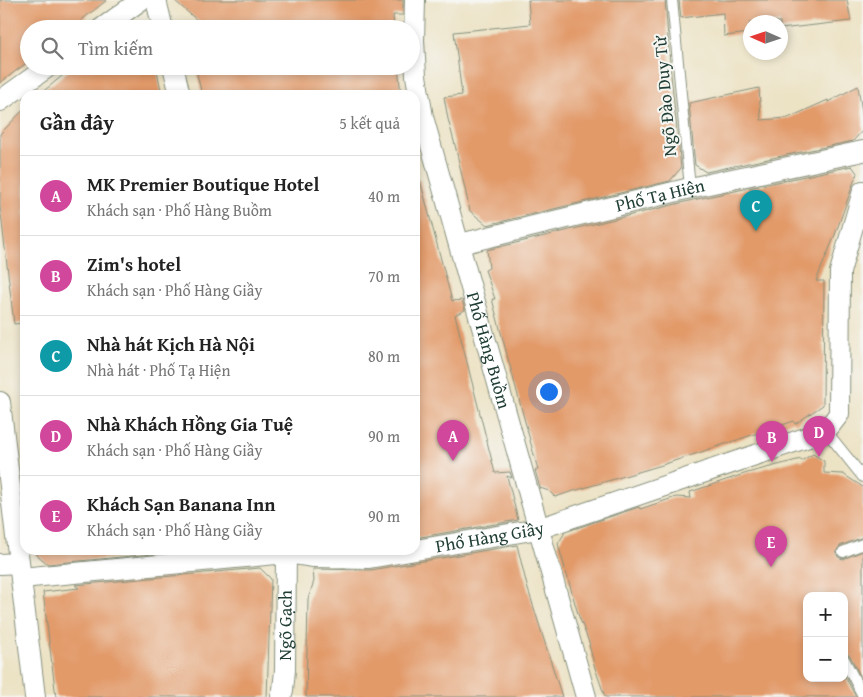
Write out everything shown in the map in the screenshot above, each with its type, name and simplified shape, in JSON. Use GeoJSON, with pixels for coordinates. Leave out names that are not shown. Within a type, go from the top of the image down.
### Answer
{"type":"FeatureCollection","features":[{"type":"Feature","properties":{"kind":"street"},"geometry":{"type":"LineString","coordinates":[[113,20],[141,0]]}},
{"type":"Feature","properties":{"kind":"street"},"geometry":{"type":"LineString","coordinates":[[156,0],[161,20]]}},
{"type":"Feature","properties":{"kind":"street","name":"Phố Hàng Buồm"},"geometry":{"type":"LineString","coordinates":[[415,20],[416,0]]}},
{"type":"Feature","properties":{"kind":"street"},"geometry":{"type":"LineString","coordinates":[[0,101],[36,75]]}},
{"type":"Feature","properties":{"kind":"street"},"geometry":{"type":"LineString","coordinates":[[175,75],[179,90]]}},
{"type":"Feature","properties":{"kind":"street","name":"Phố Hàng Buồm"},"geometry":{"type":"LineString","coordinates":[[416,75],[418,90]]}},
{"type":"Feature","properties":{"kind":"street","name":"Phố Hàng Buồm"},"geometry":{"type":"LineString","coordinates":[[420,99],[423,117],[586,697]]}},
{"type":"Feature","properties":{"kind":"street","name":"Phố Tạ Hiện"},"geometry":{"type":"LineString","coordinates":[[460,244],[690,188],[863,151]]}},
{"type":"Feature","properties":{"kind":"street"},"geometry":{"type":"LineString","coordinates":[[826,431],[839,414],[840,272],[863,191]]}},
{"type":"Feature","properties":{"kind":"street"},"geometry":{"type":"LineString","coordinates":[[0,402],[13,568],[35,697]]}},
{"type":"Feature","properties":{"kind":"street","name":"Phố Hàng Giầy"},"geometry":{"type":"LineString","coordinates":[[420,549],[538,529],[826,431]]}},
{"type":"Feature","properties":{"kind":"street","name":"Phố Hàng Giầy"},"geometry":{"type":"LineString","coordinates":[[13,568],[223,555]]}},
{"type":"Feature","properties":{"kind":"street","name":"Ngõ Gạch"},"geometry":{"type":"LineString","coordinates":[[280,697],[286,670],[287,555]]}},
{"type":"Feature","properties":{"kind":"street","name":"Phố Hàng Giầy"},"geometry":{"type":"LineString","coordinates":[[305,555],[314,557],[369,558],[386,555]]}},
{"type":"Feature","properties":{"kind":"lane","name":"Ngõ Đào Duy Từ"},"geometry":{"type":"LineString","coordinates":[[672,0],[690,188]]}},
{"type":"Feature","properties":{"kind":"lane"},"geometry":{"type":"LineString","coordinates":[[826,431],[863,477]]}},
{"type":"Feature","properties":{"kind":"lane"},"geometry":{"type":"LineString","coordinates":[[843,552],[863,544]]}},
{"type":"Feature","properties":{"kind":"lane"},"geometry":{"type":"LineString","coordinates":[[848,667],[863,696]]}},
{"type":"Feature","properties":{"kind":"building"},"geometry":{"type":"Polygon","coordinates":[[[0,0],[107,0],[81,20],[20,20],[20,68],[0,83],[0,0]]]}},
{"type":"Feature","properties":{"kind":"building"},"geometry":{"type":"Polygon","coordinates":[[[174,0],[403,0],[403,15],[393,15],[393,20],[197,20],[174,0]]]}},
{"type":"Feature","properties":{"kind":"building"},"geometry":{"type":"Polygon","coordinates":[[[528,0],[665,0],[681,168],[670,181],[487,225],[470,211],[444,97],[462,95],[454,32],[530,24],[528,0]]]}},
{"type":"Feature","properties":{"kind":"building"},"geometry":{"type":"Polygon","coordinates":[[[679,0],[847,0],[851,21],[788,28],[788,15],[743,15],[743,34],[724,36],[723,13],[681,18],[679,0]]]}},
{"type":"Feature","properties":{"kind":"building"},"geometry":{"type":"Polygon","coordinates":[[[63,75],[158,75],[161,90],[45,90],[63,75]]]}},
{"type":"Feature","properties":{"kind":"building"},"geometry":{"type":"Polygon","coordinates":[[[197,75],[399,75],[400,90],[201,90],[197,75]]]}},
{"type":"Feature","properties":{"kind":"building"},"geometry":{"type":"Polygon","coordinates":[[[858,86],[863,130],[853,141],[706,172],[695,165],[689,103],[759,88],[761,120],[788,118],[828,100],[828,102],[858,86]]]}},
{"type":"Feature","properties":{"kind":"building"},"geometry":{"type":"Polygon","coordinates":[[[20,113],[20,323],[14,324],[0,206],[0,134],[20,113]]]}},
{"type":"Feature","properties":{"kind":"building"},"geometry":{"type":"Polygon","coordinates":[[[852,166],[857,173],[816,281],[824,281],[823,405],[795,424],[794,421],[662,465],[555,497],[549,491],[540,488],[535,470],[538,470],[492,299],[495,299],[485,270],[489,268],[487,250],[693,200],[852,166]]]}},
{"type":"Feature","properties":{"kind":"building"},"geometry":{"type":"Polygon","coordinates":[[[420,180],[452,301],[462,300],[465,310],[455,315],[495,473],[510,472],[512,478],[507,476],[518,520],[420,537],[420,180]]]}},
{"type":"Feature","properties":{"kind":"building"},"geometry":{"type":"Polygon","coordinates":[[[813,454],[824,461],[824,473],[843,474],[863,487],[863,537],[840,546],[836,552],[838,557],[843,559],[863,551],[863,681],[848,655],[848,592],[803,592],[803,682],[848,682],[856,697],[605,697],[558,544],[565,532],[639,507],[640,509],[676,497],[691,498],[690,492],[747,473],[801,459],[801,461],[813,454]]]}},
{"type":"Feature","properties":{"kind":"building"},"geometry":{"type":"Polygon","coordinates":[[[517,545],[527,586],[562,697],[306,697],[308,599],[314,581],[313,569],[371,570],[517,545]]]}},
{"type":"Feature","properties":{"kind":"building"},"geometry":{"type":"Polygon","coordinates":[[[37,555],[142,555],[48,564],[37,555]]]}},
{"type":"Feature","properties":{"kind":"building"},"geometry":{"type":"Polygon","coordinates":[[[260,568],[271,579],[267,697],[56,697],[43,592],[79,588],[75,585],[260,568]]]}},
{"type":"Feature","properties":{"kind":"place","name":"Nhà hát Kịch Hà Nội"},"geometry":{"type":"Point","coordinates":[756,231]}},
{"type":"Feature","properties":{"kind":"place","name":"Nhà Khách Hồng Gia Tuệ"},"geometry":{"type":"Point","coordinates":[819,457]}},
{"type":"Feature","properties":{"kind":"place","name":"MK Premier Boutique Hotel"},"geometry":{"type":"Point","coordinates":[453,461]}},
{"type":"Feature","properties":{"kind":"place","name":"Zim's hotel"},"geometry":{"type":"Point","coordinates":[772,462]}},
{"type":"Feature","properties":{"kind":"place","name":"Khách Sạn Banana Inn"},"geometry":{"type":"Point","coordinates":[771,567]}}]}
